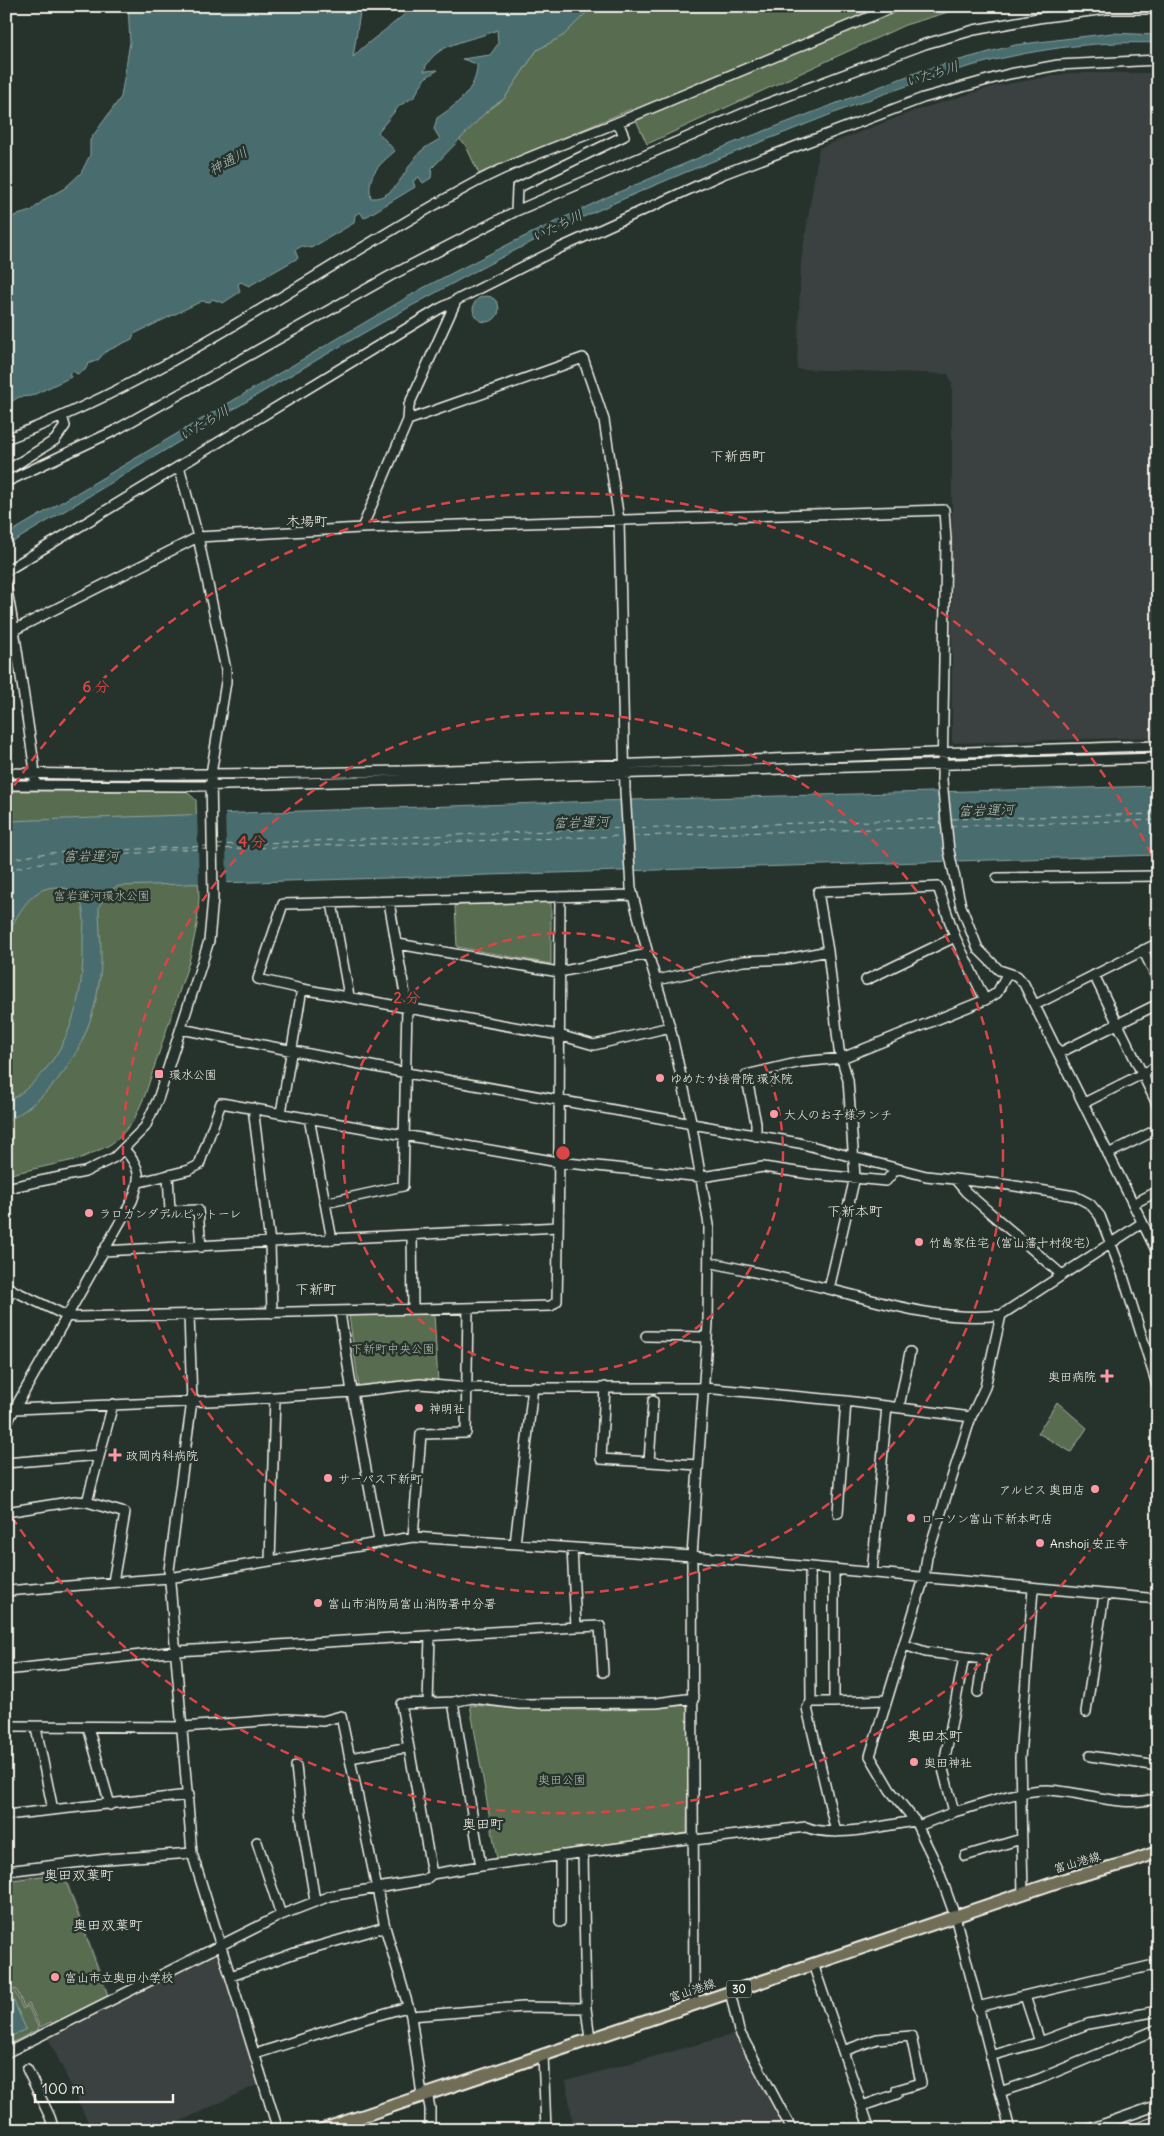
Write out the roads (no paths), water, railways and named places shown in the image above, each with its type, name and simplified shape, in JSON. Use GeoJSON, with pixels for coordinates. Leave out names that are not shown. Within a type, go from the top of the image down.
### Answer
{"type":"FeatureCollection","features":[{"type":"Feature","properties":{"kind":"main road","name":"富山港線"},"geometry":{"type":"LineString","coordinates":[[322,2130],[954,1916],[1158,1852]]}},
{"type":"Feature","properties":{"kind":"street"},"geometry":{"type":"LineString","coordinates":[[6,439],[62,416],[186,353],[465,187],[530,156],[618,122],[896,6]]}},
{"type":"Feature","properties":{"kind":"street"},"geometry":{"type":"LineString","coordinates":[[6,482],[114,431],[390,276],[516,211],[758,107],[925,44],[974,30],[1038,18],[1106,9],[1158,9]]}},
{"type":"Feature","properties":{"kind":"street"},"geometry":{"type":"LineString","coordinates":[[6,571],[457,300],[560,248],[723,174],[923,98],[1009,74],[1058,65],[1158,60]]}},
{"type":"Feature","properties":{"kind":"street"},"geometry":{"type":"LineString","coordinates":[[516,211],[518,188],[624,136],[618,122]]}},
{"type":"Feature","properties":{"kind":"street"},"geometry":{"type":"LineString","coordinates":[[362,528],[408,420],[409,404],[457,300]]}},
{"type":"Feature","properties":{"kind":"street"},"geometry":{"type":"LineString","coordinates":[[408,420],[583,358],[604,420],[619,520],[624,765],[632,895],[670,1027],[692,1124],[709,1225],[707,1337],[692,1556],[694,2004]]}},
{"type":"Feature","properties":{"kind":"street"},"geometry":{"type":"LineString","coordinates":[[6,471],[55,440],[65,426],[62,416]]}},
{"type":"Feature","properties":{"kind":"street"},"geometry":{"type":"LineString","coordinates":[[6,1188],[85,1172],[115,1157],[145,1127],[158,1099],[209,941],[213,898],[211,774],[226,682],[226,670],[198,537],[179,466]]}},
{"type":"Feature","properties":{"kind":"street"},"geometry":{"type":"LineString","coordinates":[[14,630],[198,537],[362,528],[944,510],[946,540],[944,752],[942,780],[949,851],[956,887],[978,949],[999,970],[1017,976],[1024,984],[1158,1254]]}},
{"type":"Feature","properties":{"kind":"street"},"geometry":{"type":"LineString","coordinates":[[6,584],[35,774],[35,785]]}},
{"type":"Feature","properties":{"kind":"street"},"geometry":{"type":"LineString","coordinates":[[6,774],[211,774],[401,771],[1158,746]]}},
{"type":"Feature","properties":{"kind":"street"},"geometry":{"type":"LineString","coordinates":[[6,785],[89,787],[211,785],[625,775],[1158,758]]}},
{"type":"Feature","properties":{"kind":"street"},"geometry":{"type":"LineString","coordinates":[[997,878],[1158,876]]}},
{"type":"Feature","properties":{"kind":"street"},"geometry":{"type":"LineString","coordinates":[[828,1289],[855,1177],[855,1158],[848,1080],[842,1058],[818,892],[938,887],[956,937],[985,1000]]}},
{"type":"Feature","properties":{"kind":"street"},"geometry":{"type":"LineString","coordinates":[[632,895],[283,904],[258,978],[302,990],[349,996],[559,1034],[594,1045],[670,1027]]}},
{"type":"Feature","properties":{"kind":"street"},"geometry":{"type":"LineString","coordinates":[[6,1301],[9,1288],[67,1316],[340,1312],[413,1308],[551,1306],[556,1301],[558,1227],[560,897]]}},
{"type":"Feature","properties":{"kind":"street"},"geometry":{"type":"LineString","coordinates":[[325,1203],[403,1186],[406,1135],[407,1006],[398,944],[389,902]]}},
{"type":"Feature","properties":{"kind":"street"},"geometry":{"type":"LineString","coordinates":[[332,903],[349,996]]}},
{"type":"Feature","properties":{"kind":"street"},"geometry":{"type":"LineString","coordinates":[[866,980],[956,937]]}},
{"type":"Feature","properties":{"kind":"street"},"geometry":{"type":"LineString","coordinates":[[1035,1005],[1158,943]]}},
{"type":"Feature","properties":{"kind":"street"},"geometry":{"type":"LineString","coordinates":[[398,944],[559,972],[648,954]]}},
{"type":"Feature","properties":{"kind":"street"},"geometry":{"type":"LineString","coordinates":[[1143,950],[1158,981]]}},
{"type":"Feature","properties":{"kind":"street"},"geometry":{"type":"LineString","coordinates":[[657,980],[743,961],[787,959],[828,951]]}},
{"type":"Feature","properties":{"kind":"street"},"geometry":{"type":"LineString","coordinates":[[756,1136],[756,1123],[746,1075],[801,1062],[842,1058],[985,1000],[997,993],[1008,974]]}},
{"type":"Feature","properties":{"kind":"street"},"geometry":{"type":"LineString","coordinates":[[1094,975],[1158,1106]]}},
{"type":"Feature","properties":{"kind":"street"},"geometry":{"type":"LineString","coordinates":[[280,1112],[302,990]]}},
{"type":"Feature","properties":{"kind":"street"},"geometry":{"type":"LineString","coordinates":[[1058,1053],[1158,1004]]}},
{"type":"Feature","properties":{"kind":"street"},"geometry":{"type":"LineString","coordinates":[[181,1029],[407,1073],[799,1143],[896,1169],[1075,1196],[1090,1204],[1100,1216],[1137,1317],[1158,1388]]}},
{"type":"Feature","properties":{"kind":"street"},"geometry":{"type":"LineString","coordinates":[[1084,1103],[1158,1066]]}},
{"type":"Feature","properties":{"kind":"street"},"geometry":{"type":"LineString","coordinates":[[140,1182],[199,1165],[221,1103],[558,1162],[702,1177],[763,1167],[810,1174],[886,1180],[896,1169]]}},
{"type":"Feature","properties":{"kind":"street"},"geometry":{"type":"LineString","coordinates":[[253,1108],[270,1243],[272,1313]]}},
{"type":"Feature","properties":{"kind":"street"},"geometry":{"type":"LineString","coordinates":[[309,1118],[332,1240]]}},
{"type":"Feature","properties":{"kind":"street"},"geometry":{"type":"LineString","coordinates":[[1108,1154],[1158,1129]]}},
{"type":"Feature","properties":{"kind":"street"},"geometry":{"type":"LineString","coordinates":[[6,1424],[132,1201],[140,1182],[137,1168],[124,1149]]}},
{"type":"Feature","properties":{"kind":"street"},"geometry":{"type":"LineString","coordinates":[[168,1175],[170,1211],[198,1210],[201,1247]]}},
{"type":"Feature","properties":{"kind":"street"},"geometry":{"type":"LineString","coordinates":[[955,1179],[966,1192],[1062,1275]]}},
{"type":"Feature","properties":{"kind":"street"},"geometry":{"type":"LineString","coordinates":[[1133,1204],[1158,1191]]}},
{"type":"Feature","properties":{"kind":"street"},"geometry":{"type":"LineString","coordinates":[[709,1262],[918,1312],[1001,1315],[1142,1223]]}},
{"type":"Feature","properties":{"kind":"street"},"geometry":{"type":"LineString","coordinates":[[103,1251],[558,1227]]}},
{"type":"Feature","properties":{"kind":"street"},"geometry":{"type":"LineString","coordinates":[[412,1235],[413,1308]]}},
{"type":"Feature","properties":{"kind":"street"},"geometry":{"type":"LineString","coordinates":[[412,1537],[421,1434],[466,1433],[468,1308]]}},
{"type":"Feature","properties":{"kind":"street"},"geometry":{"type":"LineString","coordinates":[[340,1312],[352,1392],[379,1541]]}},
{"type":"Feature","properties":{"kind":"street"},"geometry":{"type":"LineString","coordinates":[[189,1315],[192,1402],[169,1578],[177,1651],[192,1853],[194,1865],[221,1944],[278,2130]]}},
{"type":"Feature","properties":{"kind":"street"},"geometry":{"type":"LineString","coordinates":[[1001,1315],[985,1387],[971,1417],[927,1556],[924,1578],[870,1756],[890,1790],[917,1824],[937,1866],[954,1916],[1010,2130]]}},
{"type":"Feature","properties":{"kind":"street"},"geometry":{"type":"LineString","coordinates":[[646,1336],[707,1337]]}},
{"type":"Feature","properties":{"kind":"street"},"geometry":{"type":"LineString","coordinates":[[899,1407],[910,1352]]}},
{"type":"Feature","properties":{"kind":"street"},"geometry":{"type":"LineString","coordinates":[[16,1409],[275,1397],[352,1392],[420,1384],[468,1388],[704,1388],[846,1401],[971,1417]]}},
{"type":"Feature","properties":{"kind":"street"},"geometry":{"type":"LineString","coordinates":[[515,1544],[533,1387]]}},
{"type":"Feature","properties":{"kind":"street"},"geometry":{"type":"LineString","coordinates":[[605,1387],[600,1459],[698,1465]]}},
{"type":"Feature","properties":{"kind":"street"},"geometry":{"type":"LineString","coordinates":[[270,1561],[275,1397]]}},
{"type":"Feature","properties":{"kind":"street"},"geometry":{"type":"LineString","coordinates":[[649,1462],[652,1401]]}},
{"type":"Feature","properties":{"kind":"street"},"geometry":{"type":"LineString","coordinates":[[838,1513],[846,1401]]}},
{"type":"Feature","properties":{"kind":"street"},"geometry":{"type":"LineString","coordinates":[[87,1502],[113,1404]]}},
{"type":"Feature","properties":{"kind":"street"},"geometry":{"type":"LineString","coordinates":[[872,1573],[887,1406]]}},
{"type":"Feature","properties":{"kind":"street"},"geometry":{"type":"LineString","coordinates":[[6,1463],[99,1455]]}},
{"type":"Feature","properties":{"kind":"street"},"geometry":{"type":"LineString","coordinates":[[6,1512],[75,1501],[87,1502],[126,1513],[113,1582]]}},
{"type":"Feature","properties":{"kind":"street"},"geometry":{"type":"LineString","coordinates":[[6,1591],[169,1578],[379,1541],[412,1537],[692,1556],[1033,1589],[1158,1599]]}},
{"type":"Feature","properties":{"kind":"street"},"geometry":{"type":"LineString","coordinates":[[572,1548],[576,1626]]}},
{"type":"Feature","properties":{"kind":"street"},"geometry":{"type":"LineString","coordinates":[[810,1567],[811,1702],[807,1708],[836,1832]]}},
{"type":"Feature","properties":{"kind":"street"},"geometry":{"type":"LineString","coordinates":[[834,1569],[834,1702]]}},
{"type":"Feature","properties":{"kind":"street"},"geometry":{"type":"LineString","coordinates":[[1023,1894],[1020,1758],[1033,1589]]}},
{"type":"Feature","properties":{"kind":"street"},"geometry":{"type":"LineString","coordinates":[[1086,1712],[1104,1595]]}},
{"type":"Feature","properties":{"kind":"street"},"geometry":{"type":"LineString","coordinates":[[6,1670],[177,1651],[600,1626],[603,1672]]}},
{"type":"Feature","properties":{"kind":"street"},"geometry":{"type":"LineString","coordinates":[[428,1703],[430,1636]]}},
{"type":"Feature","properties":{"kind":"street"},"geometry":{"type":"LineString","coordinates":[[904,1645],[926,1652],[983,1659],[978,1692]]}},
{"type":"Feature","properties":{"kind":"street"},"geometry":{"type":"LineString","coordinates":[[954,1812],[943,1769],[964,1657]]}},
{"type":"Feature","properties":{"kind":"street"},"geometry":{"type":"LineString","coordinates":[[432,1874],[401,1704],[453,1702],[472,1698],[519,1704],[656,1703],[694,1698]]}},
{"type":"Feature","properties":{"kind":"street"},"geometry":{"type":"LineString","coordinates":[[811,1702],[888,1700]]}},
{"type":"Feature","properties":{"kind":"street"},"geometry":{"type":"LineString","coordinates":[[453,1702],[481,1866]]}},
{"type":"Feature","properties":{"kind":"street"},"geometry":{"type":"LineString","coordinates":[[6,1726],[36,1728],[183,1727],[288,1719],[323,1721],[341,1716],[384,1927],[410,2012],[424,2094],[430,2108],[430,2130]]}},
{"type":"Feature","properties":{"kind":"street"},"geometry":{"type":"LineString","coordinates":[[88,1727],[110,1805]]}},
{"type":"Feature","properties":{"kind":"street"},"geometry":{"type":"LineString","coordinates":[[36,1728],[53,1810]]}},
{"type":"Feature","properties":{"kind":"street"},"geometry":{"type":"LineString","coordinates":[[350,1758],[409,1747]]}},
{"type":"Feature","properties":{"kind":"street"},"geometry":{"type":"LineString","coordinates":[[1090,1756],[1158,1766]]}},
{"type":"Feature","properties":{"kind":"street"},"geometry":{"type":"LineString","coordinates":[[296,1766],[302,1822],[315,1902]]}},
{"type":"Feature","properties":{"kind":"street"},"geometry":{"type":"LineString","coordinates":[[6,2053],[221,1944],[281,1915],[330,1896],[425,1880],[432,1874],[582,1852],[806,1826],[815,1831],[836,1832],[917,1824],[1021,1794],[1045,1790],[1111,1800],[1145,1802],[1158,1798]]}},
{"type":"Feature","properties":{"kind":"street"},"geometry":{"type":"LineString","coordinates":[[6,1814],[110,1805],[189,1795]]}},
{"type":"Feature","properties":{"kind":"street"},"geometry":{"type":"LineString","coordinates":[[965,1856],[1021,1839]]}},
{"type":"Feature","properties":{"kind":"street"},"geometry":{"type":"LineString","coordinates":[[257,1842],[281,1915]]}},
{"type":"Feature","properties":{"kind":"street"},"geometry":{"type":"LineString","coordinates":[[582,1852],[586,2008],[590,2038]]}},
{"type":"Feature","properties":{"kind":"street"},"geometry":{"type":"LineString","coordinates":[[6,1871],[107,1859],[192,1853]]}},
{"type":"Feature","properties":{"kind":"street"},"geometry":{"type":"LineString","coordinates":[[560,1855],[560,1922]]}},
{"type":"Feature","properties":{"kind":"street"},"geometry":{"type":"LineString","coordinates":[[231,1976],[295,1953],[384,1927]]}},
{"type":"Feature","properties":{"kind":"street"},"geometry":{"type":"LineString","coordinates":[[813,1964],[870,2130]]}},
{"type":"Feature","properties":{"kind":"street"},"geometry":{"type":"LineString","coordinates":[[977,2007],[1158,1964]]}},
{"type":"Feature","properties":{"kind":"street"},"geometry":{"type":"LineString","coordinates":[[730,1992],[739,2031],[792,2130]]}},
{"type":"Feature","properties":{"kind":"street"},"geometry":{"type":"LineString","coordinates":[[1025,1996],[1040,2042]]}},
{"type":"Feature","properties":{"kind":"street"},"geometry":{"type":"LineString","coordinates":[[255,2054],[332,2030],[353,2021],[410,2012],[523,2007],[586,2008]]}},
{"type":"Feature","properties":{"kind":"street"},"geometry":{"type":"LineString","coordinates":[[990,2056],[1040,2042],[1088,2024],[1158,2011]]}},
{"type":"Feature","properties":{"kind":"street"},"geometry":{"type":"LineString","coordinates":[[1000,2092],[1039,2079],[1158,2030]]}},
{"type":"Feature","properties":{"kind":"street"},"geometry":{"type":"LineString","coordinates":[[843,2050],[877,2039],[911,2036],[921,2083],[897,2090],[896,2094],[862,2106]]}},
{"type":"Feature","properties":{"kind":"street"},"geometry":{"type":"LineString","coordinates":[[543,2054],[546,2130]]}},
{"type":"Feature","properties":{"kind":"street"},"geometry":{"type":"LineString","coordinates":[[27,2069],[50,2117],[54,2130]]}},
{"type":"Feature","properties":{"kind":"street"},"geometry":{"type":"LineString","coordinates":[[1087,2130],[1158,2105]]}},
{"type":"Feature","properties":{"kind":"water","name":"神通川"},"geometry":{"type":"Polygon","coordinates":[[[128,6],[361,6],[353,57],[413,6],[593,6],[564,35],[537,50],[504,99],[490,108],[432,168],[431,178],[423,183],[419,177],[413,181],[415,187],[364,218],[360,212],[355,215],[354,223],[311,248],[302,246],[295,250],[298,258],[249,286],[241,282],[238,284],[240,292],[223,303],[212,299],[210,302],[202,301],[134,334],[132,339],[105,352],[98,360],[88,364],[85,370],[77,374],[73,371],[69,374],[71,377],[31,396],[19,397],[6,405],[6,224],[14,216],[31,211],[45,199],[65,188],[81,173],[90,155],[90,140],[121,97],[130,42],[128,6]],[[497,30],[445,48],[429,61],[424,71],[438,70],[425,78],[414,97],[399,106],[378,132],[395,151],[375,171],[370,183],[371,198],[387,194],[394,188],[420,152],[440,139],[434,129],[437,118],[464,96],[474,81],[477,64],[462,59],[490,55],[498,44],[497,30]]]}},
{"type":"Feature","properties":{"kind":"water","name":"いたち川"},"geometry":{"type":"Polygon","coordinates":[[[1112,33],[1158,35],[1158,43],[1108,43],[1061,48],[1014,56],[924,80],[718,159],[577,220],[508,254],[381,323],[255,396],[6,546],[6,535],[423,288],[605,198],[733,143],[923,70],[1015,45],[1112,33]]]}},
{"type":"Feature","properties":{"kind":"water"},"geometry":{"type":"Polygon","coordinates":[[[486,296],[495,300],[499,309],[495,318],[486,322],[477,318],[473,309],[477,300],[486,296]]]}},
{"type":"Feature","properties":{"kind":"water","name":"富岩運河"},"geometry":{"type":"Polygon","coordinates":[[[1158,786],[1158,855],[119,886],[107,894],[99,907],[100,976],[90,1021],[82,1042],[58,1079],[43,1095],[26,1110],[6,1122],[6,1103],[26,1089],[43,1072],[57,1054],[67,1034],[75,1013],[80,990],[84,922],[82,906],[75,894],[66,889],[52,887],[34,895],[27,902],[15,920],[6,939],[6,821],[629,800],[1158,786]]]}},
{"type":"Feature","properties":{"kind":"water"},"geometry":{"type":"Polygon","coordinates":[[[12,1997],[26,2029],[12,2036],[6,2023],[6,2000],[12,1997]]]}},
{"type":"Feature","properties":{"kind":"tram line"},"geometry":{"type":"LineString","coordinates":[[1116,2130],[1158,2115]]}},
{"type":"Feature","properties":{"kind":"place","name":"環水公園"},"geometry":{"type":"Point","coordinates":[159,1074]}},
{"type":"Feature","properties":{"kind":"place","name":"ゆめたか接骨院 環水院"},"geometry":{"type":"Point","coordinates":[660,1078]}},
{"type":"Feature","properties":{"kind":"place","name":"大人のお子様ランチ"},"geometry":{"type":"Point","coordinates":[774,1114]}},
{"type":"Feature","properties":{"kind":"place","name":"ラロカンダデルピットーレ"},"geometry":{"type":"Point","coordinates":[89,1213]}},
{"type":"Feature","properties":{"kind":"place","name":"竹島家住宅（富山藩十村役宅）"},"geometry":{"type":"Point","coordinates":[919,1242]}},
{"type":"Feature","properties":{"kind":"place","name":"奥田病院"},"geometry":{"type":"Point","coordinates":[1107,1376]}},
{"type":"Feature","properties":{"kind":"place","name":"神明社"},"geometry":{"type":"Point","coordinates":[419,1408]}},
{"type":"Feature","properties":{"kind":"place","name":"政岡内科病院"},"geometry":{"type":"Point","coordinates":[115,1455]}},
{"type":"Feature","properties":{"kind":"place","name":"サーパス下新町"},"geometry":{"type":"Point","coordinates":[328,1478]}},
{"type":"Feature","properties":{"kind":"place","name":"アルビス 奥田店"},"geometry":{"type":"Point","coordinates":[1095,1489]}},
{"type":"Feature","properties":{"kind":"place","name":"ローソン富山下新本町店"},"geometry":{"type":"Point","coordinates":[911,1518]}},
{"type":"Feature","properties":{"kind":"place","name":"Anshoji 安正寺"},"geometry":{"type":"Point","coordinates":[1040,1543]}},
{"type":"Feature","properties":{"kind":"place","name":"富山市消防局富山消防署中分署"},"geometry":{"type":"Point","coordinates":[318,1603]}},
{"type":"Feature","properties":{"kind":"place","name":"奥田神社"},"geometry":{"type":"Point","coordinates":[914,1762]}},
{"type":"Feature","properties":{"kind":"place","name":"富山市立奥田小学校"},"geometry":{"type":"Point","coordinates":[55,1977]}},
{"type":"Feature","properties":{"kind":"district","name":"下新西町"},"geometry":{"type":"Point","coordinates":[738,456]}},
{"type":"Feature","properties":{"kind":"district","name":"木場町"},"geometry":{"type":"Point","coordinates":[307,521]}},
{"type":"Feature","properties":{"kind":"district","name":"下新本町"},"geometry":{"type":"Point","coordinates":[855,1211]}},
{"type":"Feature","properties":{"kind":"district","name":"下新町"},"geometry":{"type":"Point","coordinates":[316,1289]}},
{"type":"Feature","properties":{"kind":"district","name":"奥田本町"},"geometry":{"type":"Point","coordinates":[935,1736]}},
{"type":"Feature","properties":{"kind":"district","name":"奥田町"},"geometry":{"type":"Point","coordinates":[483,1824]}},
{"type":"Feature","properties":{"kind":"district","name":"奥田双葉町"},"geometry":{"type":"Point","coordinates":[79,1875]}},
{"type":"Feature","properties":{"kind":"district","name":"奥田双葉町"},"geometry":{"type":"Point","coordinates":[108,1925]}},
{"type":"Feature","properties":{"kind":"park label","name":"富岩運河環水公園"},"geometry":{"type":"Point","coordinates":[102,895]}},
{"type":"Feature","properties":{"kind":"park label","name":"下新町中央公園"},"geometry":{"type":"Point","coordinates":[393,1348]}},
{"type":"Feature","properties":{"kind":"park label","name":"奥田公園"},"geometry":{"type":"Point","coordinates":[562,1779]}}]}
